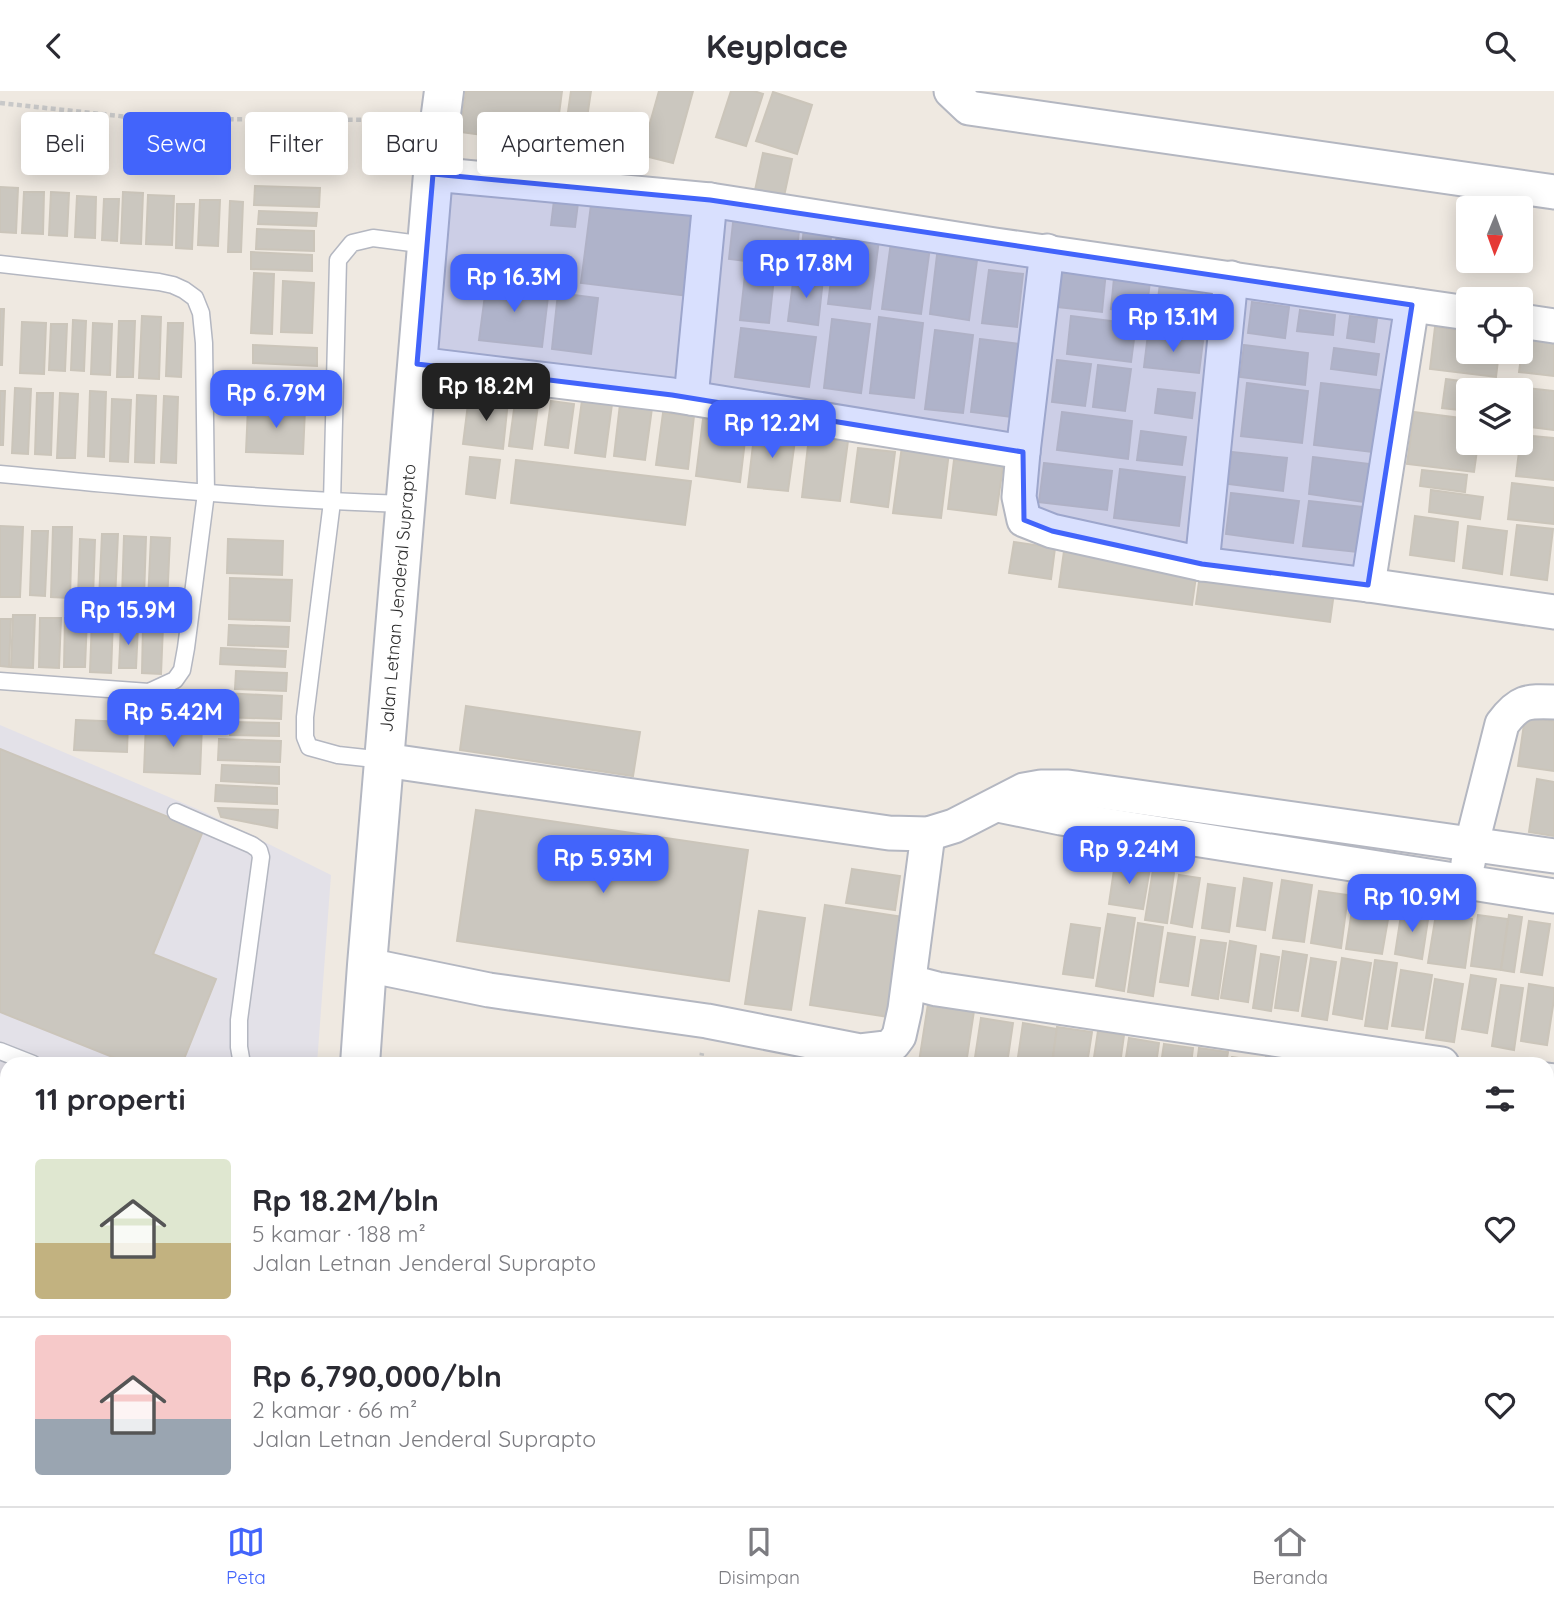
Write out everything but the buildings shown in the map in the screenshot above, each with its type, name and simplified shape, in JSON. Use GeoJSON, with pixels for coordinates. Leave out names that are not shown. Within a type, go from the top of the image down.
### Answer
{"type":"FeatureCollection","features":[{"type":"Feature","properties":{"kind":"main road","name":"Jalan Letnan Jenderal Suprapto"},"geometry":{"type":"LineString","coordinates":[[360,1057],[433,175]]}},
{"type":"Feature","properties":{"kind":"street"},"geometry":{"type":"LineString","coordinates":[[951,91],[969,108],[1554,192]]}},
{"type":"Feature","properties":{"kind":"street"},"geometry":{"type":"LineString","coordinates":[[444,175],[710,200],[995,245],[1456,311]]}},
{"type":"Feature","properties":{"kind":"street"},"geometry":{"type":"LineString","coordinates":[[691,398],[710,200]]}},
{"type":"Feature","properties":{"kind":"street"},"geometry":{"type":"LineString","coordinates":[[1047,251],[1019,497],[1024,520],[1052,531],[1202,564],[1554,612]]}},
{"type":"Feature","properties":{"kind":"street"},"geometry":{"type":"LineString","coordinates":[[1202,564],[1231,278]]}},
{"type":"Feature","properties":{"kind":"street"},"geometry":{"type":"LineString","coordinates":[[1368,585],[1412,305]]}},
{"type":"Feature","properties":{"kind":"street"},"geometry":{"type":"LineString","coordinates":[[1533,323],[1554,326]]}},
{"type":"Feature","properties":{"kind":"street"},"geometry":{"type":"LineString","coordinates":[[417,363],[691,398],[1023,452]]}},
{"type":"Feature","properties":{"kind":"street"},"geometry":{"type":"LineString","coordinates":[[1465,883],[1472,843],[1502,724],[1513,710],[1524,703],[1554,702]]}},
{"type":"Feature","properties":{"kind":"street"},"geometry":{"type":"LineString","coordinates":[[384,760],[889,833],[928,834],[954,826],[1024,790],[1068,787],[1554,856]]}},
{"type":"Feature","properties":{"kind":"street"},"geometry":{"type":"LineString","coordinates":[[998,804],[1061,818],[1554,896]]}},
{"type":"Feature","properties":{"kind":"street"},"geometry":{"type":"LineString","coordinates":[[367,965],[489,990],[707,1021],[859,1057],[886,1048],[896,1040],[902,1027],[928,834]]}},
{"type":"Feature","properties":{"kind":"street"},"geometry":{"type":"LineString","coordinates":[[909,982],[937,989],[1395,1057]]}},
{"type":"Feature","properties":{"kind":"lane"},"geometry":{"type":"LineString","coordinates":[[384,760],[338,755],[309,747],[305,737],[305,717],[332,502],[338,260],[352,243],[373,238],[427,245]]}},
{"type":"Feature","properties":{"kind":"lane"},"geometry":{"type":"LineString","coordinates":[[0,264],[159,282],[173,285],[195,298],[201,313],[204,342],[206,493],[186,648],[182,670],[175,680],[149,692],[0,681]]}},
{"type":"Feature","properties":{"kind":"lane"},"geometry":{"type":"LineString","coordinates":[[0,474],[206,493],[406,504]]}},
{"type":"Feature","properties":{"kind":"lane"},"geometry":{"type":"LineString","coordinates":[[176,812],[252,845],[259,850],[261,857],[239,1020],[241,1057]]}},
{"type":"Feature","properties":{"kind":"path"},"geometry":{"type":"LineString","coordinates":[[0,103],[147,118],[442,106]]}},
{"type":"Feature","properties":{"kind":"highlighted area"},"geometry":{"type":"Polygon","coordinates":[[[433,174],[710,200],[1412,305],[1368,585],[1202,564],[1052,531],[1024,520],[1023,452],[672,395],[417,364],[433,174]]]}},
{"type":"Feature","properties":{"kind":"shaded area"},"geometry":{"type":"Polygon","coordinates":[[[0,725],[204,812],[331,875],[318,1057],[0,1057],[0,725]]]}}]}
